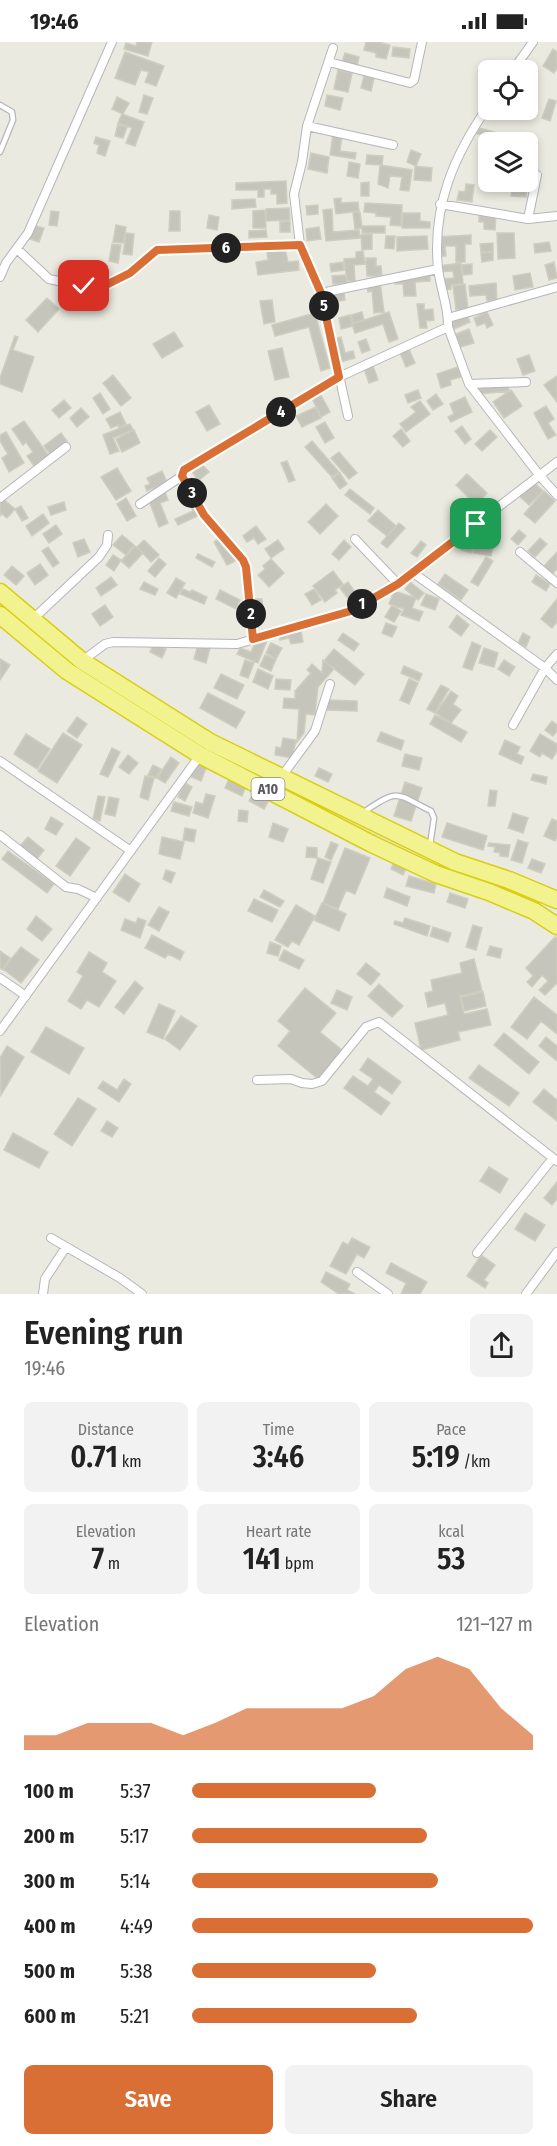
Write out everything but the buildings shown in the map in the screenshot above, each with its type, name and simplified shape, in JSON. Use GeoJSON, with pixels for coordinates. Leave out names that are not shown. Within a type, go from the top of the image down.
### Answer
{"type":"FeatureCollection","features":[{"type":"Feature","properties":{"kind":"highway","name":"A10"},"geometry":{"type":"LineString","coordinates":[[0,592],[82,661],[205,748],[282,776],[455,862],[509,880],[557,900]]}},
{"type":"Feature","properties":{"kind":"highway","name":"A10"},"geometry":{"type":"LineString","coordinates":[[0,615],[67,671],[372,844],[436,874],[534,911],[557,926]]}},
{"type":"Feature","properties":{"kind":"street"},"geometry":{"type":"LineString","coordinates":[[0,277],[6,263],[28,233],[112,42]]}},
{"type":"Feature","properties":{"kind":"street"},"geometry":{"type":"LineString","coordinates":[[328,62],[410,83],[414,80],[422,42]]}},
{"type":"Feature","properties":{"kind":"street"},"geometry":{"type":"LineString","coordinates":[[520,60],[533,42]]}},
{"type":"Feature","properties":{"kind":"street"},"geometry":{"type":"LineString","coordinates":[[333,48],[307,126],[302,162],[294,194],[300,245],[321,293],[348,416]]}},
{"type":"Feature","properties":{"kind":"street"},"geometry":{"type":"LineString","coordinates":[[478,120],[451,170],[440,204],[437,237],[438,269],[448,323],[469,384],[557,495]]}},
{"type":"Feature","properties":{"kind":"street"},"geometry":{"type":"LineString","coordinates":[[307,126],[393,145]]}},
{"type":"Feature","properties":{"kind":"street"},"geometry":{"type":"LineString","coordinates":[[528,219],[534,192]]}},
{"type":"Feature","properties":{"kind":"street"},"geometry":{"type":"LineString","coordinates":[[440,204],[528,219],[557,216]]}},
{"type":"Feature","properties":{"kind":"street"},"geometry":{"type":"LineString","coordinates":[[17,249],[49,279],[84,286],[104,286],[130,273],[157,250],[300,245]]}},
{"type":"Feature","properties":{"kind":"street"},"geometry":{"type":"LineString","coordinates":[[321,293],[438,269]]}},
{"type":"Feature","properties":{"kind":"street"},"geometry":{"type":"LineString","coordinates":[[140,504],[182,476],[184,470],[339,377],[448,323],[557,287]]}},
{"type":"Feature","properties":{"kind":"street"},"geometry":{"type":"LineString","coordinates":[[469,384],[526,382]]}},
{"type":"Feature","properties":{"kind":"street"},"geometry":{"type":"LineString","coordinates":[[0,498],[66,447]]}},
{"type":"Feature","properties":{"kind":"street"},"geometry":{"type":"LineString","coordinates":[[82,661],[105,644],[113,642],[237,644],[351,611],[398,584],[557,462]]}},
{"type":"Feature","properties":{"kind":"street"},"geometry":{"type":"LineString","coordinates":[[182,476],[204,515],[243,560],[246,567],[253,639]]}},
{"type":"Feature","properties":{"kind":"street"},"geometry":{"type":"LineString","coordinates":[[33,619],[99,557],[107,545],[108,535]]}},
{"type":"Feature","properties":{"kind":"street"},"geometry":{"type":"LineString","coordinates":[[355,539],[398,584]]}},
{"type":"Feature","properties":{"kind":"street"},"geometry":{"type":"LineString","coordinates":[[520,552],[557,583]]}},
{"type":"Feature","properties":{"kind":"street"},"geometry":{"type":"LineString","coordinates":[[412,572],[545,668],[557,680]]}},
{"type":"Feature","properties":{"kind":"street"},"geometry":{"type":"LineString","coordinates":[[513,725],[545,668],[557,654]]}},
{"type":"Feature","properties":{"kind":"street"},"geometry":{"type":"LineString","coordinates":[[282,776],[315,730],[330,684]]}},
{"type":"Feature","properties":{"kind":"street"},"geometry":{"type":"LineString","coordinates":[[0,1031],[205,748]]}},
{"type":"Feature","properties":{"kind":"street"},"geometry":{"type":"LineString","coordinates":[[0,761],[131,851]]}},
{"type":"Feature","properties":{"kind":"street"},"geometry":{"type":"LineString","coordinates":[[372,844],[382,827]]}},
{"type":"Feature","properties":{"kind":"street"},"geometry":{"type":"LineString","coordinates":[[0,835],[66,887],[78,889],[97,898]]}},
{"type":"Feature","properties":{"kind":"street"},"geometry":{"type":"LineString","coordinates":[[0,978],[26,996]]}},
{"type":"Feature","properties":{"kind":"street"},"geometry":{"type":"LineString","coordinates":[[257,1080],[291,1079],[312,1084],[322,1081],[366,1027],[378,1022],[555,1159],[477,1253]]}},
{"type":"Feature","properties":{"kind":"street"},"geometry":{"type":"LineString","coordinates":[[51,1238],[120,1278],[142,1294]]}},
{"type":"Feature","properties":{"kind":"street"},"geometry":{"type":"LineString","coordinates":[[43,1294],[45,1279],[66,1247]]}},
{"type":"Feature","properties":{"kind":"street"},"geometry":{"type":"LineString","coordinates":[[526,1294],[557,1252]]}},
{"type":"Feature","properties":{"kind":"street"},"geometry":{"type":"LineString","coordinates":[[357,1272],[388,1294]]}},
{"type":"Feature","properties":{"kind":"lane"},"geometry":{"type":"LineString","coordinates":[[0,105],[12,112],[13,120],[0,152]]}},
{"type":"Feature","properties":{"kind":"lane"},"geometry":{"type":"LineString","coordinates":[[359,815],[388,795],[398,794],[431,811],[434,818],[430,850]]}},
{"type":"Feature","properties":{"kind":"route"},"geometry":{"type":"LineString","coordinates":[[84,286],[104,286],[130,273],[157,250],[300,245],[321,293],[339,377],[182,472],[182,476],[204,515],[243,560],[246,567],[253,639],[351,611],[398,584],[476,524]]}}]}
